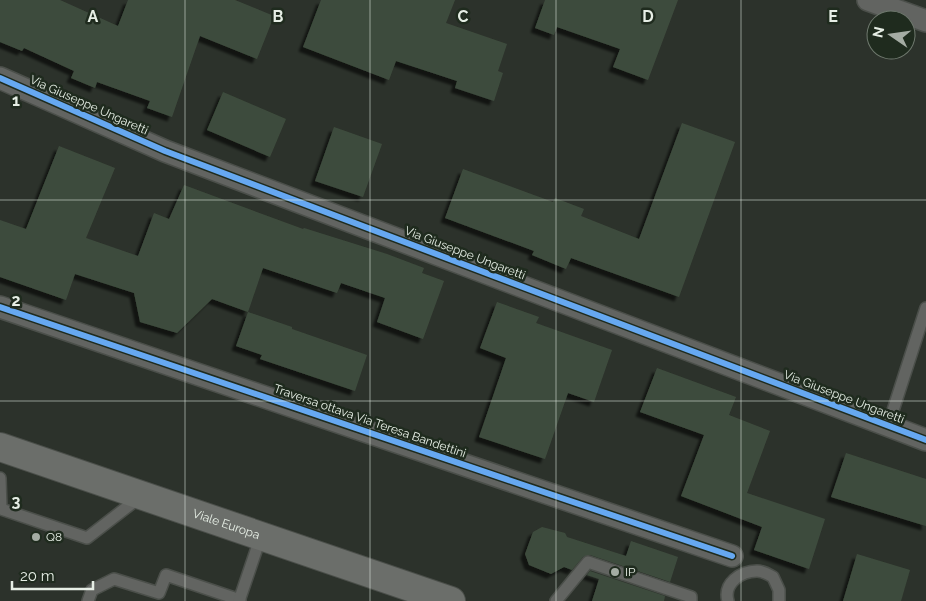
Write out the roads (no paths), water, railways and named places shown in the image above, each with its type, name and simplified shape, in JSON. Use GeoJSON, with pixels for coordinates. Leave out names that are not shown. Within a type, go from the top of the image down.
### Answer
{"type":"FeatureCollection","features":[{"type":"Feature","properties":{"kind":"main road","name":"Viale Europa"},"geometry":{"type":"LineString","coordinates":[[0,447],[438,599]]}},
{"type":"Feature","properties":{"kind":"street"},"geometry":{"type":"LineString","coordinates":[[868,0],[926,21]]}},
{"type":"Feature","properties":{"kind":"street","name":"Via Giuseppe Ungaretti"},"geometry":{"type":"LineString","coordinates":[[0,78],[165,151],[926,440]]}},
{"type":"Feature","properties":{"kind":"street","name":"Traversa ottava Via Teresa Bandettini"},"geometry":{"type":"LineString","coordinates":[[0,307],[732,556]]}},
{"type":"Feature","properties":{"kind":"lane"},"geometry":{"type":"LineString","coordinates":[[888,426],[926,308]]}},
{"type":"Feature","properties":{"kind":"lane"},"geometry":{"type":"LineString","coordinates":[[0,478],[1,508],[88,538],[142,495]]}},
{"type":"Feature","properties":{"kind":"lane"},"geometry":{"type":"LineString","coordinates":[[88,601],[92,590],[114,579],[159,593],[166,575],[239,600],[261,536]]}},
{"type":"Feature","properties":{"kind":"lane"},"geometry":{"type":"LineString","coordinates":[[556,601],[588,562],[691,597],[691,601]]}},
{"type":"Feature","properties":{"kind":"lane"},"geometry":{"type":"LineString","coordinates":[[728,601],[726,593],[729,584],[740,575],[757,571],[772,577],[779,590],[779,601]]}},
{"type":"Feature","properties":{"kind":"place","name":"Q8"},"geometry":{"type":"Point","coordinates":[36,537]}},
{"type":"Feature","properties":{"kind":"place","name":"IP"},"geometry":{"type":"Point","coordinates":[615,572]}}]}
